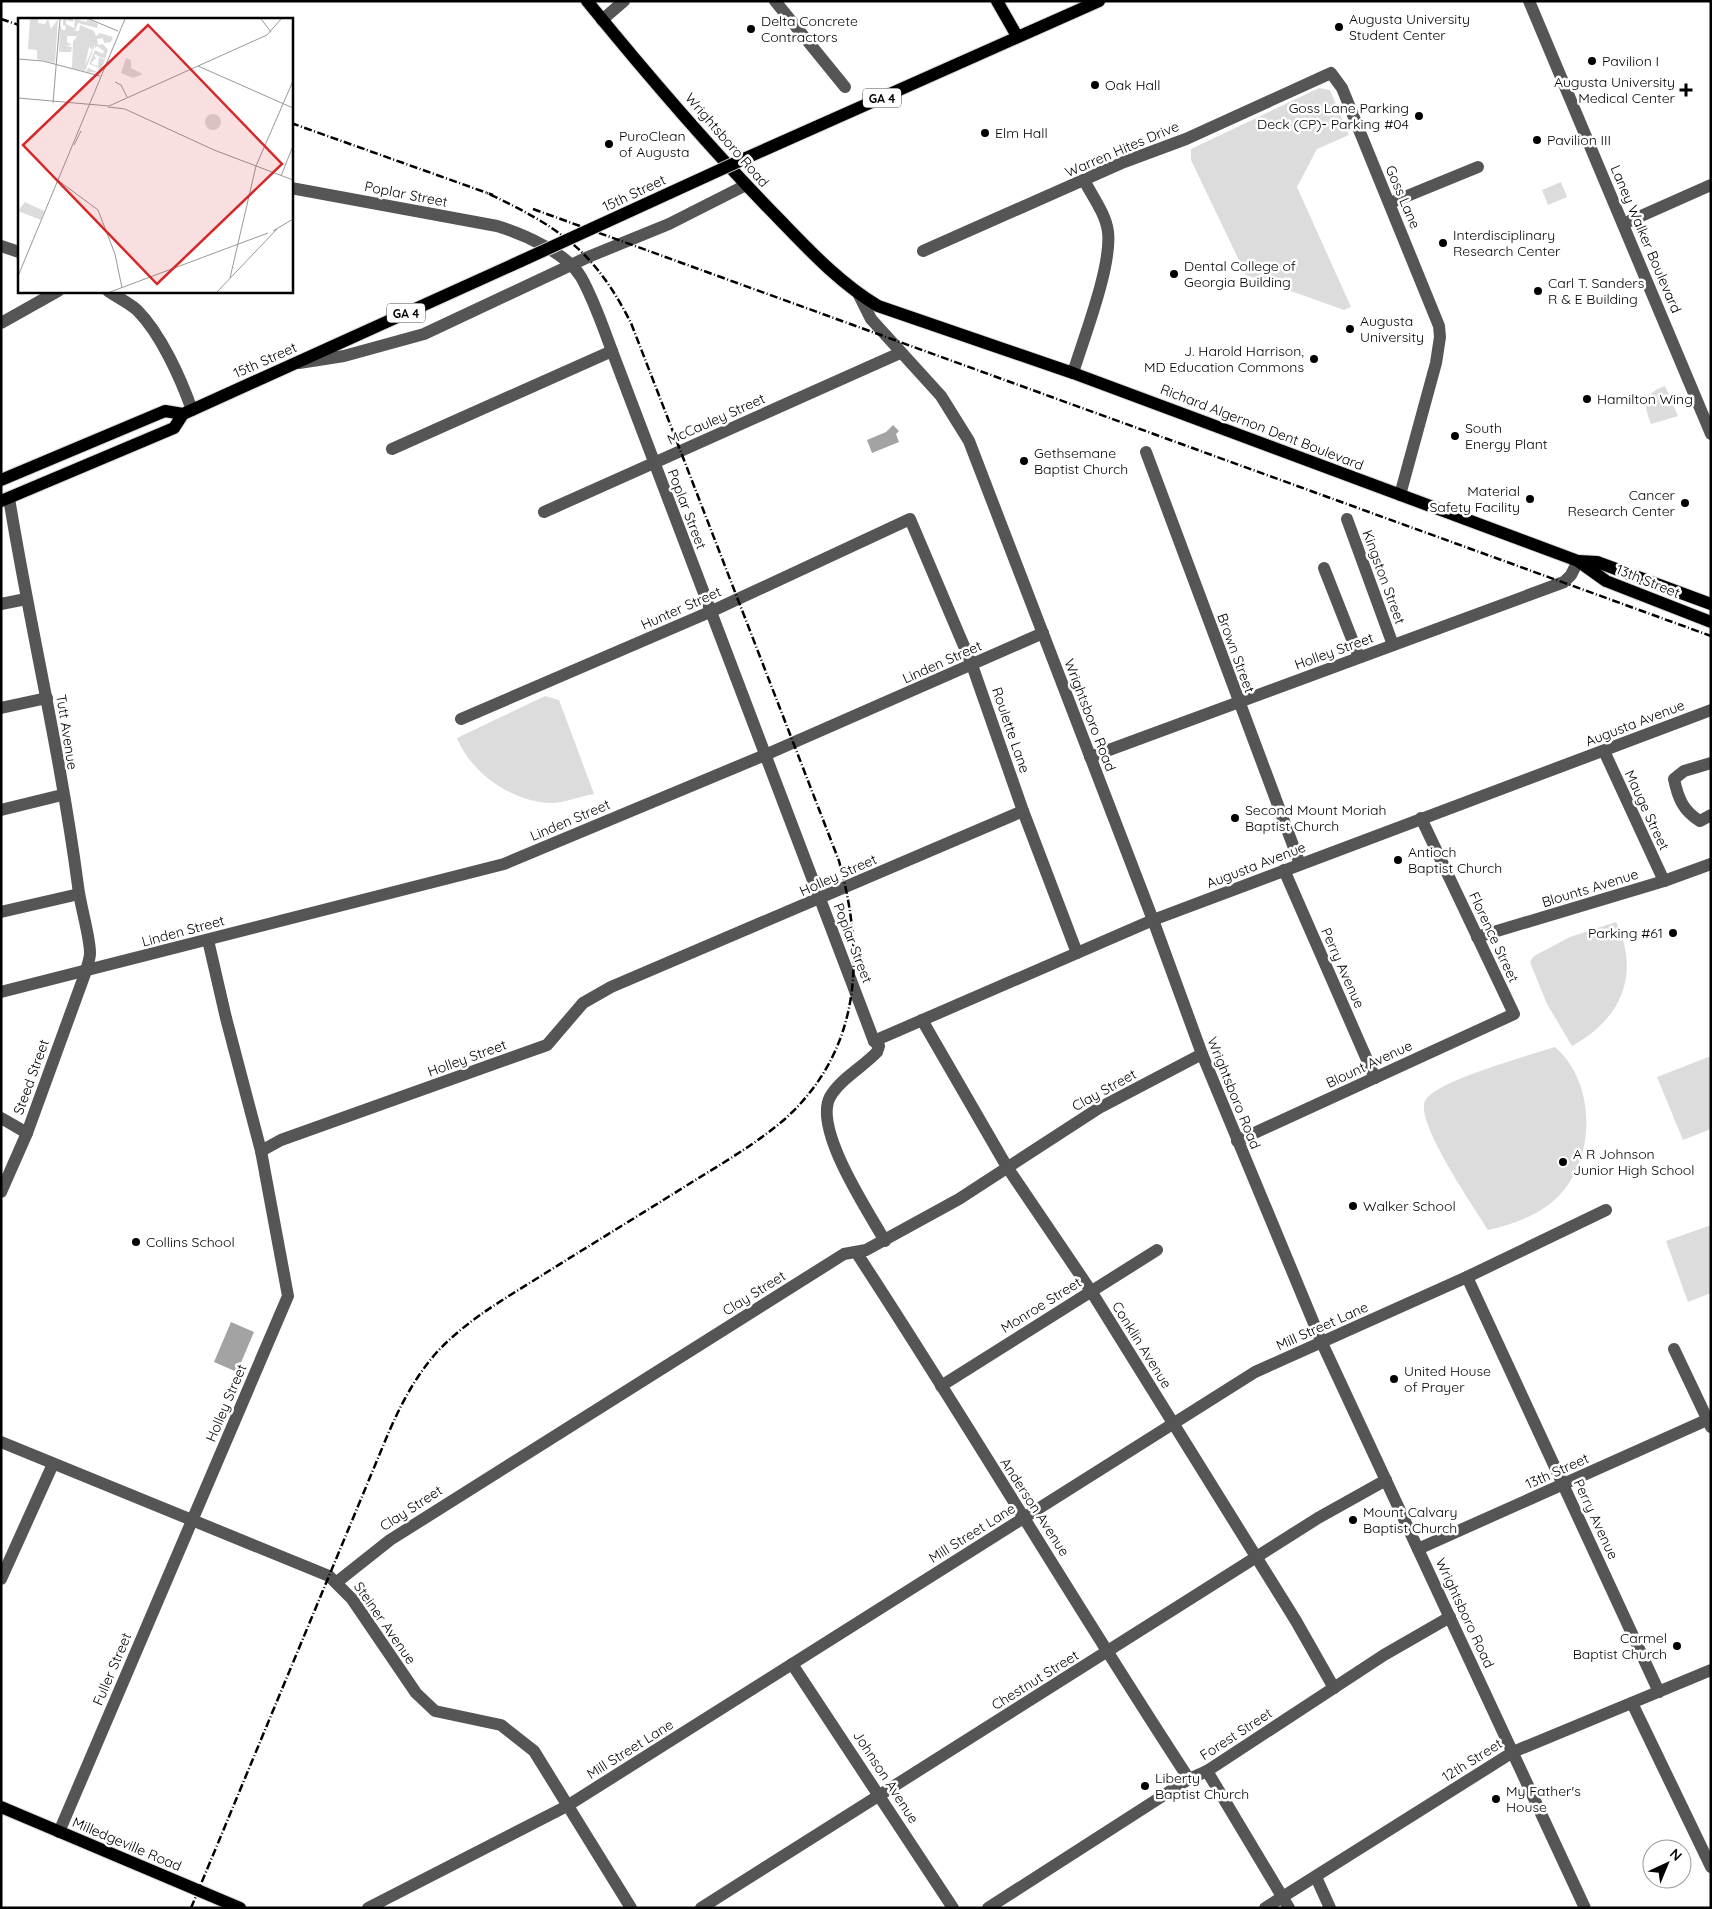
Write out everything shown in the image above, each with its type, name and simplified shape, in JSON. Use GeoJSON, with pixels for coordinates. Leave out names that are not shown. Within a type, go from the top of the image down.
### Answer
{"type":"FeatureCollection","features":[{"type":"Feature","properties":{"kind":"main road","name":"Wrightsboro Road"},"geometry":{"type":"LineString","coordinates":[[587,1],[746,185],[822,263],[856,292]]}},
{"type":"Feature","properties":{"kind":"main road"},"geometry":{"type":"LineString","coordinates":[[997,1],[1017,36]]}},
{"type":"Feature","properties":{"kind":"main road","name":"15th Street"},"geometry":{"type":"LineString","coordinates":[[5,499],[174,428],[187,412],[746,158],[1099,1]]}},
{"type":"Feature","properties":{"kind":"main road","name":"Richard Algernon Dent Boulevard"},"geometry":{"type":"LineString","coordinates":[[856,292],[878,306],[1073,372],[1578,561]]}},
{"type":"Feature","properties":{"kind":"main road","name":"15th Street"},"geometry":{"type":"LineString","coordinates":[[1,480],[165,411],[187,412]]}},
{"type":"Feature","properties":{"kind":"main road"},"geometry":{"type":"LineString","coordinates":[[1578,561],[1597,562],[1711,604]]}},
{"type":"Feature","properties":{"kind":"main road","name":"13th Street"},"geometry":{"type":"LineString","coordinates":[[1578,561],[1606,581],[1711,622]]}},
{"type":"Feature","properties":{"kind":"main road","name":"Milledgeville Road"},"geometry":{"type":"LineString","coordinates":[[2,1809],[240,1908]]}},
{"type":"Feature","properties":{"kind":"street"},"geometry":{"type":"LineString","coordinates":[[602,20],[624,1]]}},
{"type":"Feature","properties":{"kind":"street"},"geometry":{"type":"LineString","coordinates":[[775,1],[844,87]]}},
{"type":"Feature","properties":{"kind":"street","name":"Laney Walker Boulevard"},"geometry":{"type":"LineString","coordinates":[[1530,1],[1711,434]]}},
{"type":"Feature","properties":{"kind":"street","name":"Warren Hites Drive"},"geometry":{"type":"LineString","coordinates":[[923,251],[1332,73]]}},
{"type":"Feature","properties":{"kind":"street","name":"Goss Lane"},"geometry":{"type":"LineString","coordinates":[[1332,73],[1342,88],[1390,203],[1436,316],[1440,337],[1436,363],[1400,495]]}},
{"type":"Feature","properties":{"kind":"street"},"geometry":{"type":"LineString","coordinates":[[1390,203],[1478,167]]}},
{"type":"Feature","properties":{"kind":"street"},"geometry":{"type":"LineString","coordinates":[[1073,372],[1104,270],[1108,250],[1108,230],[1104,217],[1084,180]]}},
{"type":"Feature","properties":{"kind":"street"},"geometry":{"type":"LineString","coordinates":[[292,364],[344,356],[424,334],[571,266],[677,220],[746,185]]}},
{"type":"Feature","properties":{"kind":"street"},"geometry":{"type":"LineString","coordinates":[[1623,224],[1711,185]]}},
{"type":"Feature","properties":{"kind":"street","name":"Poplar Street"},"geometry":{"type":"LineString","coordinates":[[292,188],[497,226],[530,238],[571,266],[580,276],[612,351],[712,611],[765,756],[874,1041]]}},
{"type":"Feature","properties":{"kind":"street"},"geometry":{"type":"LineString","coordinates":[[1,246],[18,252]]}},
{"type":"Feature","properties":{"kind":"street"},"geometry":{"type":"LineString","coordinates":[[1,323],[56,292]]}},
{"type":"Feature","properties":{"kind":"street"},"geometry":{"type":"LineString","coordinates":[[110,292],[137,310],[156,336],[178,375],[187,412]]}},
{"type":"Feature","properties":{"kind":"street","name":"Wrightsboro Road"},"geometry":{"type":"LineString","coordinates":[[856,292],[871,319],[941,396],[969,441],[1153,920],[1202,1054],[1237,1141],[1322,1343],[1585,1908]]}},
{"type":"Feature","properties":{"kind":"street"},"geometry":{"type":"LineString","coordinates":[[392,449],[612,351]]}},
{"type":"Feature","properties":{"kind":"street","name":"McCauley Street"},"geometry":{"type":"LineString","coordinates":[[544,512],[900,353]]}},
{"type":"Feature","properties":{"kind":"street","name":"Brown Street"},"geometry":{"type":"LineString","coordinates":[[1146,452],[1300,864]]}},
{"type":"Feature","properties":{"kind":"street","name":"Tutt Avenue"},"geometry":{"type":"LineString","coordinates":[[5,499],[47,698],[62,795],[70,826],[78,894],[90,953],[86,971]]}},
{"type":"Feature","properties":{"kind":"street","name":"Hunter Street"},"geometry":{"type":"LineString","coordinates":[[461,719],[712,611],[910,519]]}},
{"type":"Feature","properties":{"kind":"street","name":"Roulette Lane"},"geometry":{"type":"LineString","coordinates":[[910,519],[972,664],[1023,811],[1077,953]]}},
{"type":"Feature","properties":{"kind":"street","name":"Kingston Street"},"geometry":{"type":"LineString","coordinates":[[1347,519],[1393,645]]}},
{"type":"Feature","properties":{"kind":"street","name":"Holley Street"},"geometry":{"type":"LineString","coordinates":[[1090,757],[1564,582],[1571,575],[1578,561]]}},
{"type":"Feature","properties":{"kind":"street"},"geometry":{"type":"LineString","coordinates":[[1324,568],[1359,658]]}},
{"type":"Feature","properties":{"kind":"street"},"geometry":{"type":"LineString","coordinates":[[1,604],[26,599]]}},
{"type":"Feature","properties":{"kind":"street","name":"Linden Street"},"geometry":{"type":"LineString","coordinates":[[1,992],[504,864],[765,756],[1043,633]]}},
{"type":"Feature","properties":{"kind":"street"},"geometry":{"type":"LineString","coordinates":[[1,708],[47,698]]}},
{"type":"Feature","properties":{"kind":"street","name":"Augusta Avenue"},"geometry":{"type":"LineString","coordinates":[[874,1041],[1153,920],[1711,710]]}},
{"type":"Feature","properties":{"kind":"street","name":"Mauge Street"},"geometry":{"type":"LineString","coordinates":[[1604,751],[1664,881]]}},
{"type":"Feature","properties":{"kind":"street"},"geometry":{"type":"LineString","coordinates":[[1711,763],[1684,771],[1674,779],[1677,795],[1687,814],[1700,821],[1711,815]]}},
{"type":"Feature","properties":{"kind":"street"},"geometry":{"type":"LineString","coordinates":[[1,810],[62,795]]}},
{"type":"Feature","properties":{"kind":"street","name":"Holley Street"},"geometry":{"type":"LineString","coordinates":[[192,1519],[288,1296],[261,1151],[281,1140],[546,1045],[582,1003],[611,988],[1023,811]]}},
{"type":"Feature","properties":{"kind":"street","name":"Florence Street"},"geometry":{"type":"LineString","coordinates":[[1421,818],[1514,1014]]}},
{"type":"Feature","properties":{"kind":"street","name":"Blounts Avenue"},"geometry":{"type":"LineString","coordinates":[[1477,937],[1664,881],[1711,864]]}},
{"type":"Feature","properties":{"kind":"street","name":"Perry Avenue"},"geometry":{"type":"LineString","coordinates":[[1284,870],[1375,1078]]}},
{"type":"Feature","properties":{"kind":"street"},"geometry":{"type":"LineString","coordinates":[[1,912],[78,894]]}},
{"type":"Feature","properties":{"kind":"street"},"geometry":{"type":"LineString","coordinates":[[208,940],[226,1018],[261,1151]]}},
{"type":"Feature","properties":{"kind":"street","name":"Steed Street"},"geometry":{"type":"LineString","coordinates":[[2,1188],[27,1133],[86,971]]}},
{"type":"Feature","properties":{"kind":"street","name":"Blount Avenue"},"geometry":{"type":"LineString","coordinates":[[1237,1141],[1514,1014]]}},
{"type":"Feature","properties":{"kind":"street","name":"Conklin Avenue"},"geometry":{"type":"LineString","coordinates":[[922,1020],[1007,1167],[1091,1291],[1296,1622],[1334,1688]]}},
{"type":"Feature","properties":{"kind":"street"},"geometry":{"type":"LineString","coordinates":[[874,1041],[878,1046],[878,1052],[848,1077],[830,1098],[827,1115],[828,1128],[834,1149],[884,1241]]}},
{"type":"Feature","properties":{"kind":"street","name":"Clay Street"},"geometry":{"type":"LineString","coordinates":[[337,1582],[390,1540],[434,1511],[844,1254],[856,1252],[884,1241],[960,1199],[1099,1108],[1202,1054]]}},
{"type":"Feature","properties":{"kind":"street"},"geometry":{"type":"LineString","coordinates":[[1,1118],[27,1133]]}},
{"type":"Feature","properties":{"kind":"street","name":"Mill Street Lane"},"geometry":{"type":"LineString","coordinates":[[368,1908],[567,1806],[1255,1372],[1467,1277],[1606,1210]]}},
{"type":"Feature","properties":{"kind":"street","name":"Monroe Street"},"geometry":{"type":"LineString","coordinates":[[941,1386],[1157,1250]]}},
{"type":"Feature","properties":{"kind":"street","name":"Anderson Avenue"},"geometry":{"type":"LineString","coordinates":[[856,1252],[1025,1518],[1106,1653],[1189,1779]]}},
{"type":"Feature","properties":{"kind":"street","name":"Perry Avenue"},"geometry":{"type":"LineString","coordinates":[[1467,1277],[1659,1692]]}},
{"type":"Feature","properties":{"kind":"street"},"geometry":{"type":"LineString","coordinates":[[1674,1349],[1709,1421]]}},
{"type":"Feature","properties":{"kind":"street","name":"13th Street"},"geometry":{"type":"LineString","coordinates":[[1418,1549],[1709,1421]]}},
{"type":"Feature","properties":{"kind":"street","name":"Steiner Avenue"},"geometry":{"type":"LineString","coordinates":[[1,1442],[329,1576],[352,1599],[425,1703],[435,1711],[487,1720],[508,1729],[534,1751],[631,1908]]}},
{"type":"Feature","properties":{"kind":"street"},"geometry":{"type":"LineString","coordinates":[[1,1579],[53,1464]]}},
{"type":"Feature","properties":{"kind":"street","name":"Chestnut Street"},"geometry":{"type":"LineString","coordinates":[[700,1908],[1256,1559],[1318,1518],[1386,1480]]}},
{"type":"Feature","properties":{"kind":"street","name":"Fuller Street"},"geometry":{"type":"LineString","coordinates":[[59,1832],[192,1519]]}},
{"type":"Feature","properties":{"kind":"street","name":"Forest Street"},"geometry":{"type":"LineString","coordinates":[[988,1908],[1189,1779],[1207,1772],[1384,1655],[1450,1617]]}},
{"type":"Feature","properties":{"kind":"street","name":"Johnson Avenue"},"geometry":{"type":"LineString","coordinates":[[792,1664],[839,1732],[953,1908]]}},
{"type":"Feature","properties":{"kind":"street","name":"12th Street"},"geometry":{"type":"LineString","coordinates":[[1265,1908],[1286,1902],[1316,1877],[1513,1752],[1711,1670]]}},
{"type":"Feature","properties":{"kind":"street"},"geometry":{"type":"LineString","coordinates":[[1632,1703],[1711,1867]]}},
{"type":"Feature","properties":{"kind":"street"},"geometry":{"type":"LineString","coordinates":[[1207,1772],[1286,1902]]}},
{"type":"Feature","properties":{"kind":"street"},"geometry":{"type":"LineString","coordinates":[[1316,1877],[1330,1908]]}},
{"type":"Feature","properties":{"kind":"shaded area"},"geometry":{"type":"Polygon","coordinates":[[[1319,88],[1330,90],[1349,135],[1317,149],[1297,187],[1351,307],[1344,310],[1246,275],[1191,160],[1191,149],[1319,88]]]}},
{"type":"Feature","properties":{"kind":"shaded area"},"geometry":{"type":"Polygon","coordinates":[[[1561,182],[1567,197],[1548,205],[1542,190],[1561,182]]]}},
{"type":"Feature","properties":{"kind":"shaded area"},"geometry":{"type":"Polygon","coordinates":[[[1665,386],[1678,416],[1651,424],[1646,405],[1647,400],[1652,392],[1665,386]]]}},
{"type":"Feature","properties":{"kind":"shaded area"},"geometry":{"type":"Polygon","coordinates":[[[893,425],[899,431],[896,434],[899,442],[872,453],[867,440],[886,432],[893,425]]]}},
{"type":"Feature","properties":{"kind":"shaded area"},"geometry":{"type":"Polygon","coordinates":[[[545,696],[559,700],[594,794],[553,803],[534,801],[506,790],[494,782],[482,773],[463,751],[457,738],[545,696]]]}},
{"type":"Feature","properties":{"kind":"shaded area"},"geometry":{"type":"Polygon","coordinates":[[[1616,922],[1627,960],[1622,994],[1614,1009],[1603,1023],[1572,1046],[1547,1004],[1530,962],[1534,956],[1570,937],[1616,922]]]}},
{"type":"Feature","properties":{"kind":"shaded area"},"geometry":{"type":"Polygon","coordinates":[[[1555,1047],[1570,1064],[1580,1083],[1585,1105],[1586,1128],[1583,1151],[1575,1172],[1563,1191],[1547,1206],[1519,1221],[1488,1230],[1459,1185],[1437,1145],[1424,1112],[1425,1101],[1432,1093],[1464,1077],[1555,1047]]]}},
{"type":"Feature","properties":{"kind":"shaded area"},"geometry":{"type":"Polygon","coordinates":[[[1711,1056],[1711,1129],[1683,1140],[1657,1077],[1711,1056]]]}},
{"type":"Feature","properties":{"kind":"shaded area"},"geometry":{"type":"Polygon","coordinates":[[[1711,1225],[1711,1293],[1688,1302],[1666,1241],[1711,1225]]]}},
{"type":"Feature","properties":{"kind":"shaded area"},"geometry":{"type":"Polygon","coordinates":[[[231,1322],[254,1332],[237,1372],[214,1362],[231,1322]]]}},
{"type":"Feature","properties":{"kind":"railway"},"geometry":{"type":"LineString","coordinates":[[1,19],[18,25]]}},
{"type":"Feature","properties":{"kind":"railway"},"geometry":{"type":"LineString","coordinates":[[292,123],[493,195]]}},
{"type":"Feature","properties":{"kind":"railway"},"geometry":{"type":"LineString","coordinates":[[191,1908],[388,1434],[403,1401],[422,1371],[448,1341],[484,1312],[738,1153],[785,1119],[810,1092],[830,1062],[843,1031],[851,999],[854,965],[852,931],[839,861],[631,323],[603,277],[572,243],[535,217],[487,193]]}},
{"type":"Feature","properties":{"kind":"railway"},"geometry":{"type":"LineString","coordinates":[[533,209],[1711,636]]}},
{"type":"Feature","properties":{"kind":"place","name":"Augusta University Student Center"},"geometry":{"type":"Point","coordinates":[1339,27]}},
{"type":"Feature","properties":{"kind":"place","name":"Delta Concrete Contractors"},"geometry":{"type":"Point","coordinates":[751,29]}},
{"type":"Feature","properties":{"kind":"place","name":"Pavilion I"},"geometry":{"type":"Point","coordinates":[1592,61]}},
{"type":"Feature","properties":{"kind":"place","name":"Oak Hall"},"geometry":{"type":"Point","coordinates":[1095,85]}},
{"type":"Feature","properties":{"kind":"place","name":"Augusta University Medical Center"},"geometry":{"type":"Point","coordinates":[1686,90]}},
{"type":"Feature","properties":{"kind":"place","name":"Goss Lane Parking Deck (CP)- Parking #04"},"geometry":{"type":"Point","coordinates":[1419,116]}},
{"type":"Feature","properties":{"kind":"place","name":"Elm Hall"},"geometry":{"type":"Point","coordinates":[985,133]}},
{"type":"Feature","properties":{"kind":"place","name":"Pavilion III"},"geometry":{"type":"Point","coordinates":[1537,140]}},
{"type":"Feature","properties":{"kind":"place","name":"PuroClean of Augusta"},"geometry":{"type":"Point","coordinates":[609,144]}},
{"type":"Feature","properties":{"kind":"place","name":"Interdisciplinary Research Center"},"geometry":{"type":"Point","coordinates":[1443,243]}},
{"type":"Feature","properties":{"kind":"place","name":"Dental College of Georgia Building"},"geometry":{"type":"Point","coordinates":[1174,274]}},
{"type":"Feature","properties":{"kind":"place","name":"Carl T. Sanders R & E Building"},"geometry":{"type":"Point","coordinates":[1538,291]}},
{"type":"Feature","properties":{"kind":"place","name":"Augusta University"},"geometry":{"type":"Point","coordinates":[1350,329]}},
{"type":"Feature","properties":{"kind":"place","name":"J. Harold Harrison, MD Education Commons"},"geometry":{"type":"Point","coordinates":[1314,359]}},
{"type":"Feature","properties":{"kind":"place","name":"Hamilton Wing"},"geometry":{"type":"Point","coordinates":[1587,399]}},
{"type":"Feature","properties":{"kind":"place","name":"South Energy Plant"},"geometry":{"type":"Point","coordinates":[1455,436]}},
{"type":"Feature","properties":{"kind":"place","name":"Gethsemane Baptist Church"},"geometry":{"type":"Point","coordinates":[1024,461]}},
{"type":"Feature","properties":{"kind":"place","name":"Material Safety Facility"},"geometry":{"type":"Point","coordinates":[1530,499]}},
{"type":"Feature","properties":{"kind":"place","name":"Cancer Research Center"},"geometry":{"type":"Point","coordinates":[1685,503]}},
{"type":"Feature","properties":{"kind":"place","name":"Second Mount Moriah Baptist Church"},"geometry":{"type":"Point","coordinates":[1235,818]}},
{"type":"Feature","properties":{"kind":"place","name":"Antioch Baptist Church"},"geometry":{"type":"Point","coordinates":[1398,860]}},
{"type":"Feature","properties":{"kind":"place","name":"Parking #61"},"geometry":{"type":"Point","coordinates":[1673,933]}},
{"type":"Feature","properties":{"kind":"place","name":"A R Johnson Junior High School"},"geometry":{"type":"Point","coordinates":[1563,1162]}},
{"type":"Feature","properties":{"kind":"place","name":"Walker School"},"geometry":{"type":"Point","coordinates":[1353,1206]}},
{"type":"Feature","properties":{"kind":"place","name":"Collins School"},"geometry":{"type":"Point","coordinates":[136,1242]}},
{"type":"Feature","properties":{"kind":"place","name":"United House of Prayer"},"geometry":{"type":"Point","coordinates":[1394,1379]}},
{"type":"Feature","properties":{"kind":"place","name":"Mount Calvary Baptist Church"},"geometry":{"type":"Point","coordinates":[1353,1520]}},
{"type":"Feature","properties":{"kind":"place","name":"Carmel Baptist Church"},"geometry":{"type":"Point","coordinates":[1677,1646]}},
{"type":"Feature","properties":{"kind":"place","name":"Liberty Baptist Church"},"geometry":{"type":"Point","coordinates":[1145,1786]}},
{"type":"Feature","properties":{"kind":"place","name":"My Father's House"},"geometry":{"type":"Point","coordinates":[1496,1799]}}]}
